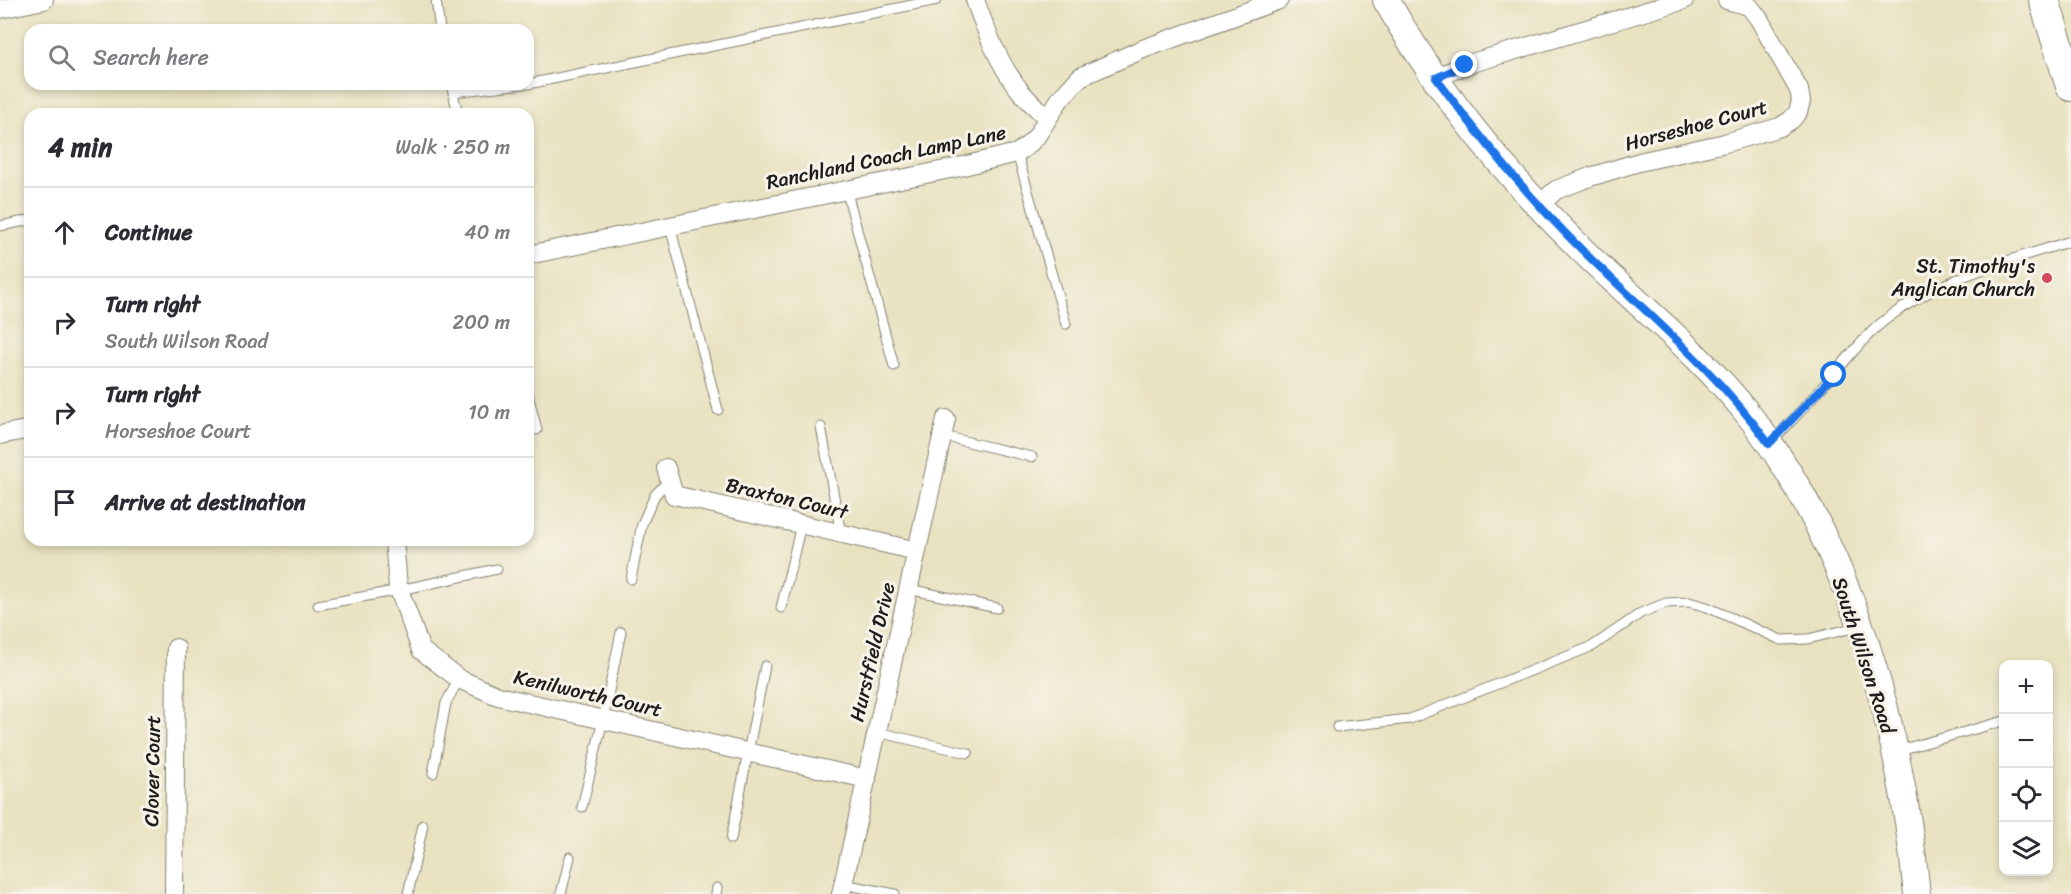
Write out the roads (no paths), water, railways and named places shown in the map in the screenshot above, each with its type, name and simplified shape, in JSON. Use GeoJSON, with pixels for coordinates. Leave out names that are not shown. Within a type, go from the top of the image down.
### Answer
{"type":"FeatureCollection","features":[{"type":"Feature","properties":{"kind":"highway"},"geometry":{"type":"LineString","coordinates":[[2044,0],[2071,86]]}},
{"type":"Feature","properties":{"kind":"main road","name":"South Wilson Road"},"geometry":{"type":"LineString","coordinates":[[1386,0],[1436,78],[1473,128],[1539,205],[1583,251],[1718,380],[1748,414],[1799,492],[1821,533],[1860,627],[1877,684],[1894,751],[1907,819],[1917,894]]}},
{"type":"Feature","properties":{"kind":"street"},"geometry":{"type":"LineString","coordinates":[[0,9],[44,0]]}},
{"type":"Feature","properties":{"kind":"street"},"geometry":{"type":"LineString","coordinates":[[975,0],[992,44],[1005,69],[1024,96],[1047,118]]}},
{"type":"Feature","properties":{"kind":"street","name":"Ranchland Coach Lamp Lane"},"geometry":{"type":"LineString","coordinates":[[534,254],[955,168],[1017,153],[1036,137],[1064,93],[1080,77],[1143,49],[1280,0]]}},
{"type":"Feature","properties":{"kind":"street"},"geometry":{"type":"LineString","coordinates":[[1436,78],[1465,65],[1684,0]]}},
{"type":"Feature","properties":{"kind":"street","name":"Horseshoe Court"},"geometry":{"type":"LineString","coordinates":[[1539,205],[1556,190],[1590,177],[1639,162],[1780,127],[1791,120],[1798,112],[1801,102],[1794,78],[1749,6],[1727,0]]}},
{"type":"Feature","properties":{"kind":"street","name":"Hurstfield Drive"},"geometry":{"type":"LineString","coordinates":[[842,889],[945,427]]}},
{"type":"Feature","properties":{"kind":"street"},"geometry":{"type":"LineString","coordinates":[[0,435],[24,430]]}},
{"type":"Feature","properties":{"kind":"street","name":"Braxton Court"},"geometry":{"type":"LineString","coordinates":[[668,474],[674,495],[917,551]]}},
{"type":"Feature","properties":{"kind":"street","name":"Kenilworth Court"},"geometry":{"type":"LineString","coordinates":[[395,546],[400,590],[421,650],[459,679],[498,696],[867,779]]}},
{"type":"Feature","properties":{"kind":"street","name":"Clover Court"},"geometry":{"type":"LineString","coordinates":[[174,894],[176,648]]}},
{"type":"Feature","properties":{"kind":"lane"},"geometry":{"type":"LineString","coordinates":[[436,0],[439,24]]}},
{"type":"Feature","properties":{"kind":"lane"},"geometry":{"type":"LineString","coordinates":[[534,82],[937,0]]}},
{"type":"Feature","properties":{"kind":"lane"},"geometry":{"type":"LineString","coordinates":[[452,90],[457,108]]}},
{"type":"Feature","properties":{"kind":"lane"},"geometry":{"type":"LineString","coordinates":[[1017,153],[1066,324]]}},
{"type":"Feature","properties":{"kind":"lane"},"geometry":{"type":"LineString","coordinates":[[846,189],[894,366]]}},
{"type":"Feature","properties":{"kind":"lane"},"geometry":{"type":"LineString","coordinates":[[0,226],[24,221]]}},
{"type":"Feature","properties":{"kind":"lane"},"geometry":{"type":"LineString","coordinates":[[670,226],[718,410]]}},
{"type":"Feature","properties":{"kind":"lane"},"geometry":{"type":"LineString","coordinates":[[1769,444],[1861,343],[1888,317],[1962,276],[2071,241]]}},
{"type":"Feature","properties":{"kind":"lane"},"geometry":{"type":"LineString","coordinates":[[534,418],[537,430]]}},
{"type":"Feature","properties":{"kind":"lane"},"geometry":{"type":"LineString","coordinates":[[821,427],[841,534]]}},
{"type":"Feature","properties":{"kind":"lane"},"geometry":{"type":"LineString","coordinates":[[945,427],[1032,457]]}},
{"type":"Feature","properties":{"kind":"lane"},"geometry":{"type":"LineString","coordinates":[[631,579],[642,524],[655,495],[668,474]]}},
{"type":"Feature","properties":{"kind":"lane"},"geometry":{"type":"LineString","coordinates":[[781,608],[801,525]]}},
{"type":"Feature","properties":{"kind":"lane"},"geometry":{"type":"LineString","coordinates":[[318,604],[400,590],[497,569]]}},
{"type":"Feature","properties":{"kind":"lane"},"geometry":{"type":"LineString","coordinates":[[909,589],[997,608]]}},
{"type":"Feature","properties":{"kind":"lane"},"geometry":{"type":"LineString","coordinates":[[1337,727],[1410,719],[1593,646],[1641,613],[1666,603],[1689,602],[1707,607],[1781,640],[1808,639],[1860,627]]}},
{"type":"Feature","properties":{"kind":"lane"},"geometry":{"type":"LineString","coordinates":[[582,807],[621,632]]}},
{"type":"Feature","properties":{"kind":"lane"},"geometry":{"type":"LineString","coordinates":[[731,839],[765,666]]}},
{"type":"Feature","properties":{"kind":"lane"},"geometry":{"type":"LineString","coordinates":[[433,773],[446,703],[459,679]]}},
{"type":"Feature","properties":{"kind":"lane"},"geometry":{"type":"LineString","coordinates":[[1894,751],[1999,722]]}},
{"type":"Feature","properties":{"kind":"lane"},"geometry":{"type":"LineString","coordinates":[[877,732],[968,753]]}},
{"type":"Feature","properties":{"kind":"lane"},"geometry":{"type":"LineString","coordinates":[[408,894],[423,825]]}},
{"type":"Feature","properties":{"kind":"lane"},"geometry":{"type":"LineString","coordinates":[[561,894],[570,857]]}},
{"type":"Feature","properties":{"kind":"lane"},"geometry":{"type":"LineString","coordinates":[[842,889],[895,894]]}},
{"type":"Feature","properties":{"kind":"place","name":"St. Timothy's Anglican Church"},"geometry":{"type":"Point","coordinates":[2047,278]}}]}
